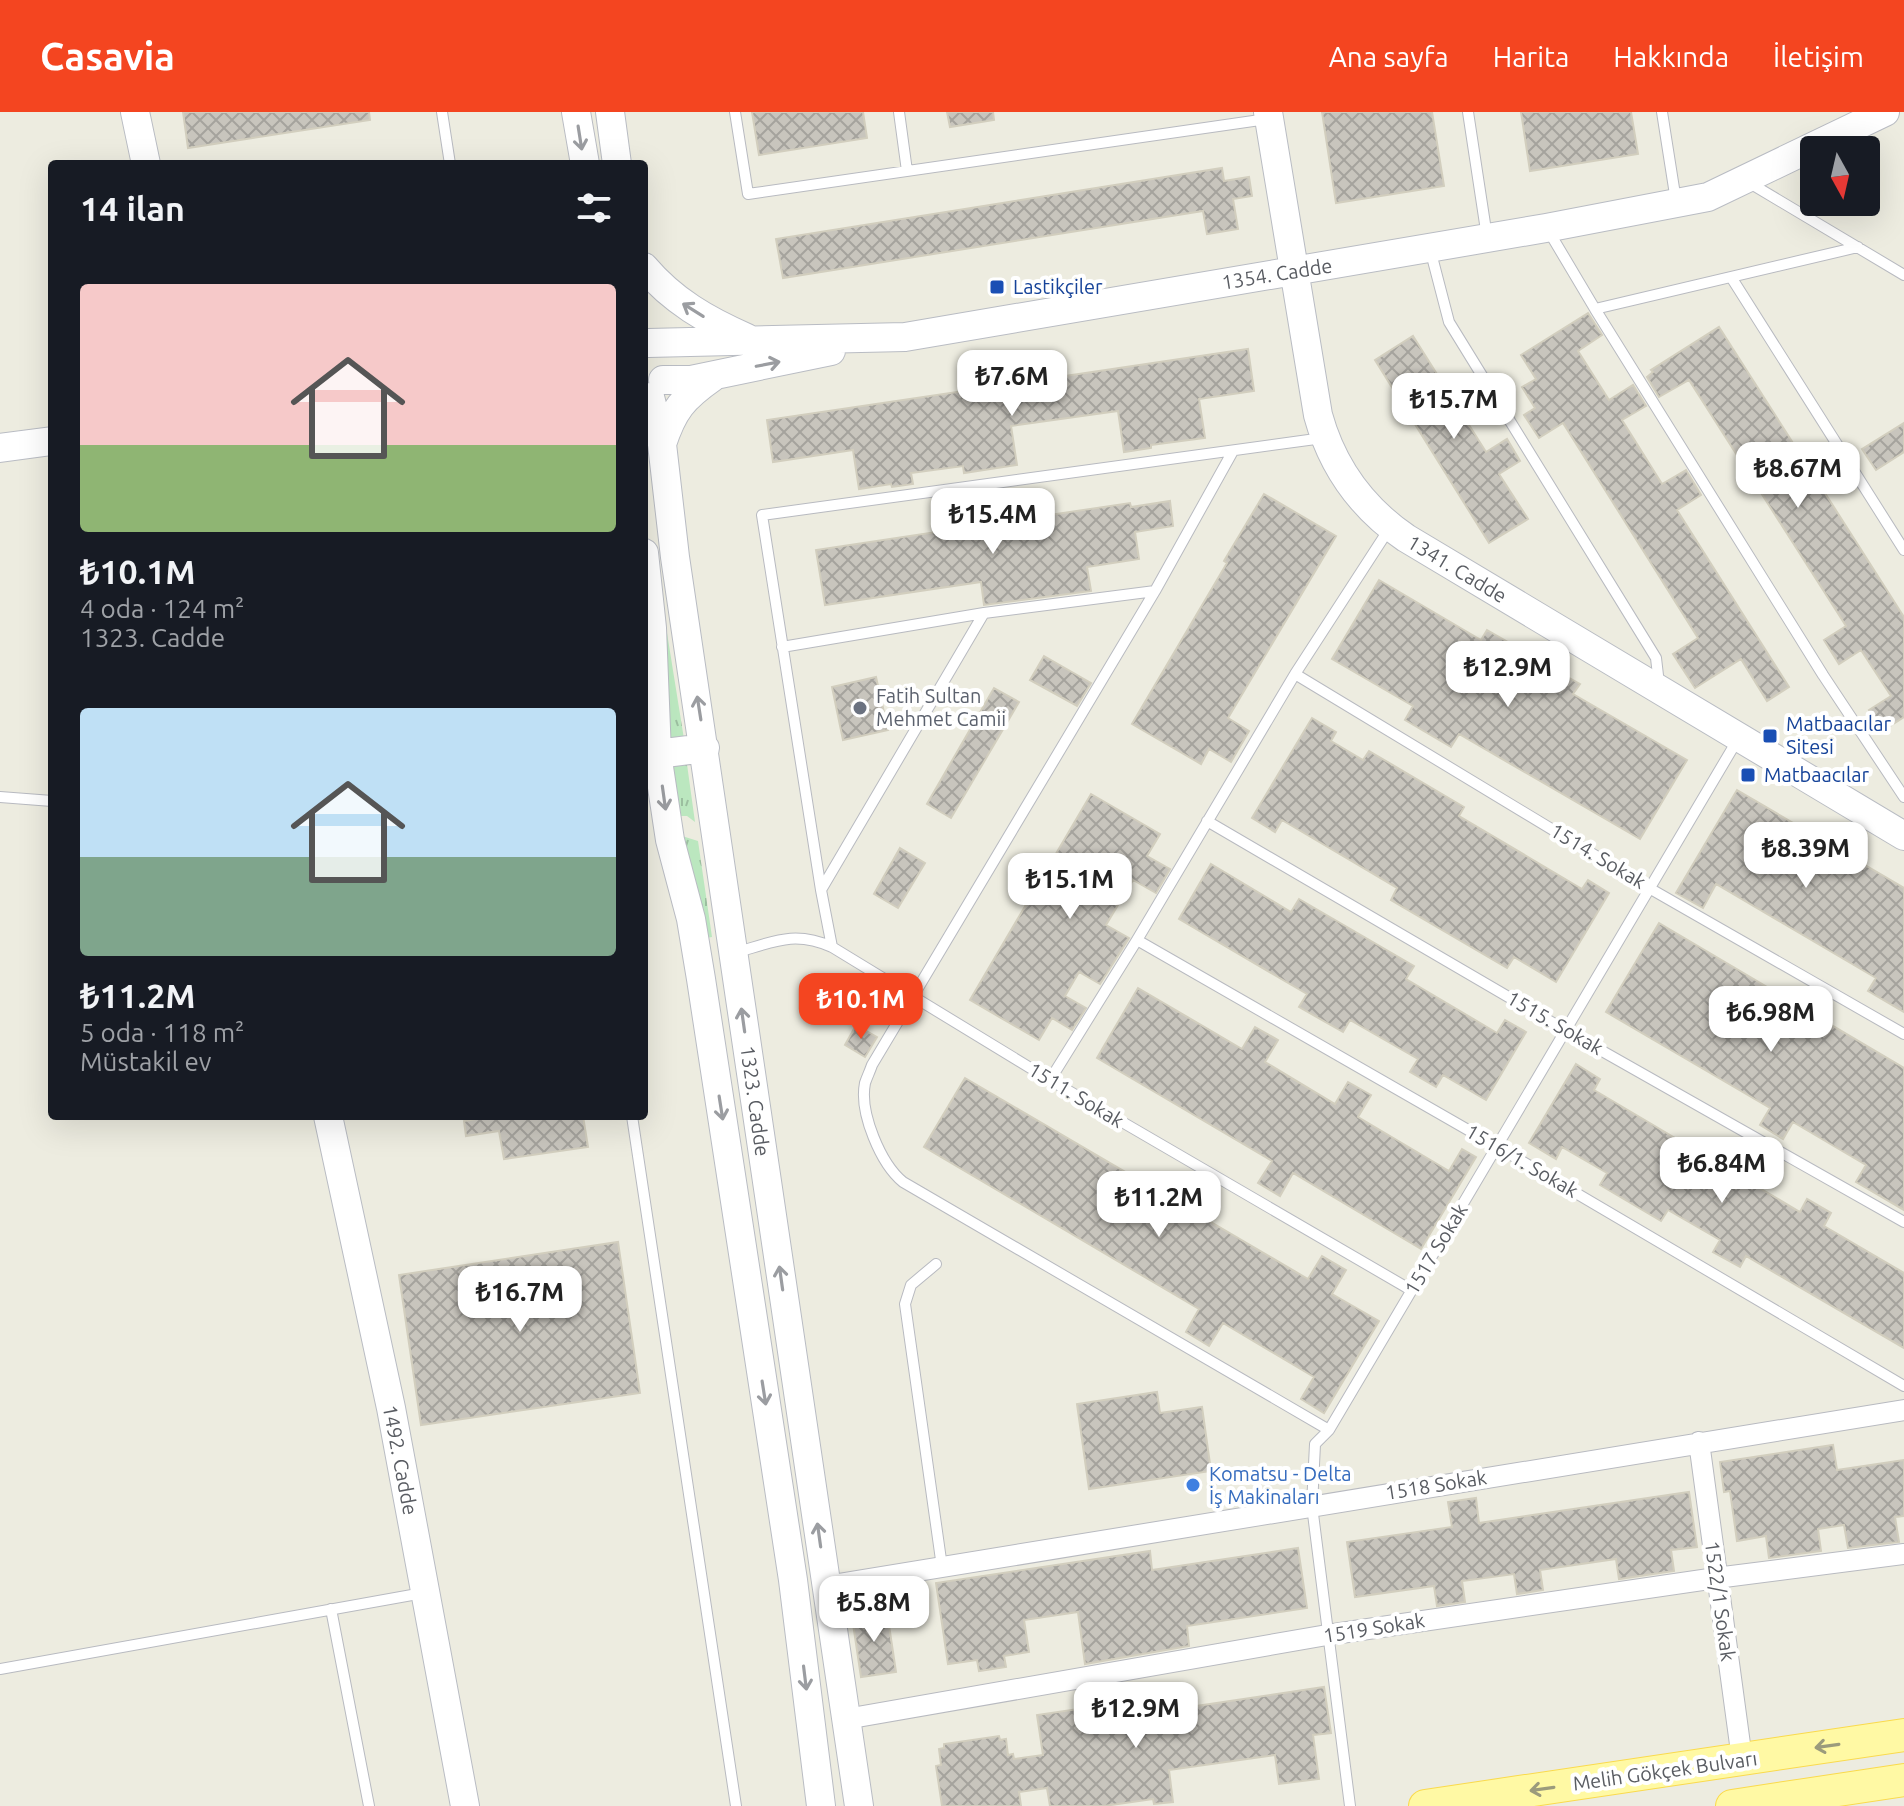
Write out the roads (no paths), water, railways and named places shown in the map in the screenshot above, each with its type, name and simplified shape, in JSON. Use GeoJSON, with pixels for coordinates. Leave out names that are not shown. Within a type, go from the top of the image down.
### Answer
{"type":"FeatureCollection","features":[{"type":"Feature","properties":{"kind":"main road"},"geometry":{"type":"LineString","coordinates":[[135,112],[145,160]]}},
{"type":"Feature","properties":{"kind":"main road"},"geometry":{"type":"LineString","coordinates":[[576,112],[584,160]]}},
{"type":"Feature","properties":{"kind":"main road"},"geometry":{"type":"LineString","coordinates":[[610,112],[616,160]]}},
{"type":"Feature","properties":{"kind":"main road","name":"1341. Cadde"},"geometry":{"type":"LineString","coordinates":[[1268,115],[1318,415],[1334,459],[1353,490],[1390,527],[1904,836]]}},
{"type":"Feature","properties":{"kind":"main road","name":"1354. Cadde"},"geometry":{"type":"LineString","coordinates":[[648,337],[752,340],[905,337],[1488,239],[1708,197],[1870,116]]}},
{"type":"Feature","properties":{"kind":"main road"},"geometry":{"type":"LineString","coordinates":[[648,272],[691,311],[752,340]]}},
{"type":"Feature","properties":{"kind":"main road"},"geometry":{"type":"LineString","coordinates":[[652,392],[691,380],[905,337]]}},
{"type":"Feature","properties":{"kind":"main road","name":"1323. Cadde"},"geometry":{"type":"LineString","coordinates":[[648,341],[662,358],[652,392],[859,1806]]}},
{"type":"Feature","properties":{"kind":"main road"},"geometry":{"type":"LineString","coordinates":[[662,444],[670,419],[681,402],[715,375]]}},
{"type":"Feature","properties":{"kind":"main road"},"geometry":{"type":"LineString","coordinates":[[0,448],[48,442]]}},
{"type":"Feature","properties":{"kind":"main road"},"geometry":{"type":"LineString","coordinates":[[648,587],[657,754],[670,840],[691,919],[793,1580],[821,1806]]}},
{"type":"Feature","properties":{"kind":"main road"},"geometry":{"type":"LineString","coordinates":[[657,754],[705,748]]}},
{"type":"Feature","properties":{"kind":"main road"},"geometry":{"type":"LineString","coordinates":[[670,840],[682,829],[697,827],[717,837]]}},
{"type":"Feature","properties":{"kind":"main road"},"geometry":{"type":"LineString","coordinates":[[697,958],[733,953]]}},
{"type":"Feature","properties":{"kind":"main road","name":"1492. Cadde"},"geometry":{"type":"LineString","coordinates":[[329,1120],[391,1408],[465,1806]]}},
{"type":"Feature","properties":{"kind":"main road","name":"Melih Gökçek Bulvarı"},"geometry":{"type":"LineString","coordinates":[[1425,1806],[1904,1735]]}},
{"type":"Feature","properties":{"kind":"main road"},"geometry":{"type":"LineString","coordinates":[[1747,1805],[1904,1780]]}},
{"type":"Feature","properties":{"kind":"street","name":"1518 Sokak"},"geometry":{"type":"LineString","coordinates":[[826,1586],[1904,1410]]}},
{"type":"Feature","properties":{"kind":"street","name":"1522/1 Sokak"},"geometry":{"type":"LineString","coordinates":[[1699,1442],[1742,1759]]}},
{"type":"Feature","properties":{"kind":"street","name":"1519 Sokak"},"geometry":{"type":"LineString","coordinates":[[846,1719],[1327,1635],[1904,1554]]}},
{"type":"Feature","properties":{"kind":"lane"},"geometry":{"type":"LineString","coordinates":[[442,112],[449,160]]}},
{"type":"Feature","properties":{"kind":"lane"},"geometry":{"type":"LineString","coordinates":[[735,112],[748,194],[1268,115]]}},
{"type":"Feature","properties":{"kind":"lane"},"geometry":{"type":"LineString","coordinates":[[899,112],[907,171]]}},
{"type":"Feature","properties":{"kind":"lane"},"geometry":{"type":"LineString","coordinates":[[1468,112],[1488,239]]}},
{"type":"Feature","properties":{"kind":"lane"},"geometry":{"type":"LineString","coordinates":[[1662,112],[1677,203]]}},
{"type":"Feature","properties":{"kind":"lane"},"geometry":{"type":"LineString","coordinates":[[1744,180],[1904,275]]}},
{"type":"Feature","properties":{"kind":"lane"},"geometry":{"type":"LineString","coordinates":[[1546,228],[1823,675],[1904,797]]}},
{"type":"Feature","properties":{"kind":"lane"},"geometry":{"type":"LineString","coordinates":[[1595,309],[1858,247]]}},
{"type":"Feature","properties":{"kind":"lane"},"geometry":{"type":"LineString","coordinates":[[1430,249],[1449,322],[1656,658],[1660,690]]}},
{"type":"Feature","properties":{"kind":"lane"},"geometry":{"type":"LineString","coordinates":[[1731,277],[1904,550]]}},
{"type":"Feature","properties":{"kind":"lane"},"geometry":{"type":"LineString","coordinates":[[832,947],[762,515],[1325,438]]}},
{"type":"Feature","properties":{"kind":"lane"},"geometry":{"type":"LineString","coordinates":[[1233,451],[1155,591],[872,1065],[865,1084],[864,1101],[881,1157],[890,1172],[903,1182],[1329,1430]]}},
{"type":"Feature","properties":{"kind":"lane"},"geometry":{"type":"LineString","coordinates":[[1050,1080],[1295,674],[1390,527]]}},
{"type":"Feature","properties":{"kind":"lane"},"geometry":{"type":"LineString","coordinates":[[782,647],[984,613],[1155,591]]}},
{"type":"Feature","properties":{"kind":"lane"},"geometry":{"type":"LineString","coordinates":[[821,890],[984,613]]}},
{"type":"Feature","properties":{"kind":"lane","name":"1514. Sokak"},"geometry":{"type":"LineString","coordinates":[[1295,674],[1649,888],[1904,1034]]}},
{"type":"Feature","properties":{"kind":"lane","name":"1517 Sokak"},"geometry":{"type":"LineString","coordinates":[[1350,1806],[1312,1506],[1315,1444],[1329,1430],[1739,737]]}},
{"type":"Feature","properties":{"kind":"lane"},"geometry":{"type":"LineString","coordinates":[[0,797],[48,801]]}},
{"type":"Feature","properties":{"kind":"lane","name":"1515. Sokak"},"geometry":{"type":"LineString","coordinates":[[1207,821],[1565,1030],[1904,1222]]}},
{"type":"Feature","properties":{"kind":"lane","name":"1511. Sokak"},"geometry":{"type":"LineString","coordinates":[[733,953],[792,937],[813,938],[832,947],[1050,1080],[1411,1290]]}},
{"type":"Feature","properties":{"kind":"lane","name":"1516/1. Sokak"},"geometry":{"type":"LineString","coordinates":[[1137,940],[1904,1386]]}},
{"type":"Feature","properties":{"kind":"lane"},"geometry":{"type":"LineString","coordinates":[[633,1120],[736,1806]]}},
{"type":"Feature","properties":{"kind":"lane"},"geometry":{"type":"LineString","coordinates":[[936,1264],[911,1285],[905,1304],[942,1567]]}},
{"type":"Feature","properties":{"kind":"lane"},"geometry":{"type":"LineString","coordinates":[[0,1669],[425,1592]]}},
{"type":"Feature","properties":{"kind":"lane"},"geometry":{"type":"LineString","coordinates":[[331,1609],[369,1806]]}},
{"type":"Feature","properties":{"kind":"place","name":"Lastikçiler"},"geometry":{"type":"Point","coordinates":[997,287]}},
{"type":"Feature","properties":{"kind":"place","name":"Fatih Sultan Mehmet Camii"},"geometry":{"type":"Point","coordinates":[860,708]}},
{"type":"Feature","properties":{"kind":"place","name":"Matbaacılar Sitesi"},"geometry":{"type":"Point","coordinates":[1770,736]}},
{"type":"Feature","properties":{"kind":"place","name":"Matbaacılar"},"geometry":{"type":"Point","coordinates":[1748,775]}},
{"type":"Feature","properties":{"kind":"place","name":"Komatsu - Delta İş Makinaları"},"geometry":{"type":"Point","coordinates":[1193,1485]}}]}
